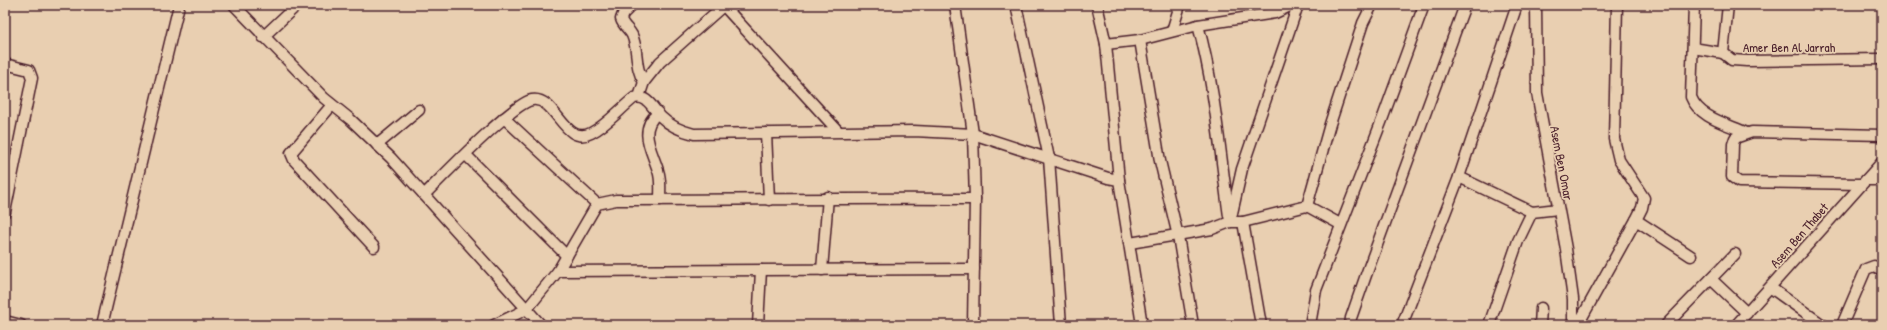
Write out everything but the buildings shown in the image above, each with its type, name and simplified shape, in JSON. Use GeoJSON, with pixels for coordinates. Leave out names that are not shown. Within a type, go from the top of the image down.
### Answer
{"type":"FeatureCollection","features":[{"type":"Feature","properties":{"kind":"street"},"geometry":{"type":"LineString","coordinates":[[102,325],[179,5]]}},
{"type":"Feature","properties":{"kind":"street"},"geometry":{"type":"LineString","coordinates":[[234,5],[332,105],[377,145],[541,325]]}},
{"type":"Feature","properties":{"kind":"street"},"geometry":{"type":"LineString","coordinates":[[264,37],[297,5]]}},
{"type":"Feature","properties":{"kind":"street"},"geometry":{"type":"LineString","coordinates":[[632,5],[623,14],[621,19],[631,33],[636,51],[639,74],[644,82]]}},
{"type":"Feature","properties":{"kind":"street"},"geometry":{"type":"LineString","coordinates":[[639,97],[644,82],[660,62],[723,5],[838,132]]}},
{"type":"Feature","properties":{"kind":"street"},"geometry":{"type":"LineString","coordinates":[[955,5],[973,134],[975,199],[973,325]]}},
{"type":"Feature","properties":{"kind":"street"},"geometry":{"type":"LineString","coordinates":[[1016,5],[1049,158],[1061,325]]}},
{"type":"Feature","properties":{"kind":"street"},"geometry":{"type":"LineString","coordinates":[[1098,5],[1106,44],[1119,180],[1142,325]]}},
{"type":"Feature","properties":{"kind":"street"},"geometry":{"type":"LineString","coordinates":[[1172,31],[1180,5]]}},
{"type":"Feature","properties":{"kind":"street"},"geometry":{"type":"LineString","coordinates":[[1248,16],[1252,5]]}},
{"type":"Feature","properties":{"kind":"street"},"geometry":{"type":"LineString","coordinates":[[1106,44],[1140,40],[1198,25],[1248,16],[1276,13],[1292,5]]}},
{"type":"Feature","properties":{"kind":"street"},"geometry":{"type":"LineString","coordinates":[[1230,222],[1242,169],[1298,5]]}},
{"type":"Feature","properties":{"kind":"street"},"geometry":{"type":"LineString","coordinates":[[1306,206],[1330,124],[1363,23],[1372,5]]}},
{"type":"Feature","properties":{"kind":"street"},"geometry":{"type":"LineString","coordinates":[[1310,325],[1316,290],[1334,246],[1340,224],[1382,120],[1424,5]]}},
{"type":"Feature","properties":{"kind":"street"},"geometry":{"type":"LineString","coordinates":[[1350,325],[1368,267],[1465,5]]}},
{"type":"Feature","properties":{"kind":"street"},"geometry":{"type":"LineString","coordinates":[[1402,325],[1459,177],[1517,5]]}},
{"type":"Feature","properties":{"kind":"street","name":"Asem Ben Omar"},"geometry":{"type":"LineString","coordinates":[[1536,5],[1537,93],[1566,249],[1577,323]]}},
{"type":"Feature","properties":{"kind":"street"},"geometry":{"type":"LineString","coordinates":[[1577,323],[1636,220],[1642,208],[1644,198],[1619,160],[1614,139],[1617,5]]}},
{"type":"Feature","properties":{"kind":"street"},"geometry":{"type":"LineString","coordinates":[[1694,5],[1691,97],[1693,102],[1710,117],[1747,133],[1882,136]]}},
{"type":"Feature","properties":{"kind":"street","name":"Amer Ben Al Jarrah"},"geometry":{"type":"LineString","coordinates":[[1728,5],[1724,53],[1732,60],[1882,59]]}},
{"type":"Feature","properties":{"kind":"street"},"geometry":{"type":"LineString","coordinates":[[1198,25],[1218,136],[1230,222]]}},
{"type":"Feature","properties":{"kind":"street"},"geometry":{"type":"LineString","coordinates":[[1140,40],[1160,161],[1178,236],[1193,325]]}},
{"type":"Feature","properties":{"kind":"street"},"geometry":{"type":"LineString","coordinates":[[1693,48],[1724,53]]}},
{"type":"Feature","properties":{"kind":"street"},"geometry":{"type":"LineString","coordinates":[[5,64],[29,70],[32,78],[8,180],[5,212]]}},
{"type":"Feature","properties":{"kind":"street"},"geometry":{"type":"LineString","coordinates":[[424,195],[504,118],[525,102],[537,100],[544,102],[574,133],[590,134],[634,98],[639,97],[650,103],[658,114],[680,130],[694,134],[914,131],[973,134],[1108,178],[1119,180]]}},
{"type":"Feature","properties":{"kind":"street"},"geometry":{"type":"LineString","coordinates":[[332,105],[291,153],[294,160],[374,247]]}},
{"type":"Feature","properties":{"kind":"street"},"geometry":{"type":"LineString","coordinates":[[377,145],[419,110]]}},
{"type":"Feature","properties":{"kind":"street"},"geometry":{"type":"LineString","coordinates":[[658,114],[649,122],[647,136],[650,151],[660,176],[660,200]]}},
{"type":"Feature","properties":{"kind":"street"},"geometry":{"type":"LineString","coordinates":[[504,118],[597,204]]}},
{"type":"Feature","properties":{"kind":"street"},"geometry":{"type":"LineString","coordinates":[[766,133],[769,200]]}},
{"type":"Feature","properties":{"kind":"street"},"geometry":{"type":"LineString","coordinates":[[1747,133],[1735,138],[1733,144],[1732,177],[1739,182],[1863,182],[1882,180]]}},
{"type":"Feature","properties":{"kind":"street"},"geometry":{"type":"LineString","coordinates":[[466,155],[567,256]]}},
{"type":"Feature","properties":{"kind":"street","name":"Asem Ben Thabet"},"geometry":{"type":"LineString","coordinates":[[1736,325],[1771,288],[1882,162]]}},
{"type":"Feature","properties":{"kind":"street"},"geometry":{"type":"LineString","coordinates":[[1459,177],[1532,212],[1558,209]]}},
{"type":"Feature","properties":{"kind":"street"},"geometry":{"type":"LineString","coordinates":[[494,325],[527,309],[558,271],[597,204],[616,200],[769,200],[828,197],[975,199]]}},
{"type":"Feature","properties":{"kind":"street"},"geometry":{"type":"LineString","coordinates":[[822,270],[828,197]]}},
{"type":"Feature","properties":{"kind":"street"},"geometry":{"type":"LineString","coordinates":[[1130,243],[1212,229],[1230,222],[1243,222],[1306,206],[1340,224]]}},
{"type":"Feature","properties":{"kind":"street"},"geometry":{"type":"LineString","coordinates":[[1488,325],[1518,241],[1532,212]]}},
{"type":"Feature","properties":{"kind":"street"},"geometry":{"type":"LineString","coordinates":[[1636,220],[1690,256]]}},
{"type":"Feature","properties":{"kind":"street"},"geometry":{"type":"LineString","coordinates":[[1243,222],[1261,325]]}},
{"type":"Feature","properties":{"kind":"street"},"geometry":{"type":"LineString","coordinates":[[1666,325],[1735,254]]}},
{"type":"Feature","properties":{"kind":"street"},"geometry":{"type":"LineString","coordinates":[[1842,325],[1866,269],[1874,266],[1882,270]]}},
{"type":"Feature","properties":{"kind":"street"},"geometry":{"type":"LineString","coordinates":[[558,271],[974,269]]}},
{"type":"Feature","properties":{"kind":"street"},"geometry":{"type":"LineString","coordinates":[[758,325],[761,270]]}},
{"type":"Feature","properties":{"kind":"street"},"geometry":{"type":"LineString","coordinates":[[1711,279],[1747,313]]}},
{"type":"Feature","properties":{"kind":"street"},"geometry":{"type":"LineString","coordinates":[[1771,288],[1823,325]]}},
{"type":"Feature","properties":{"kind":"street"},"geometry":{"type":"LineString","coordinates":[[1540,325],[1541,308]]}},
{"type":"Feature","properties":{"kind":"street"},"geometry":{"type":"LineString","coordinates":[[5,321],[21,325]]}}]}
